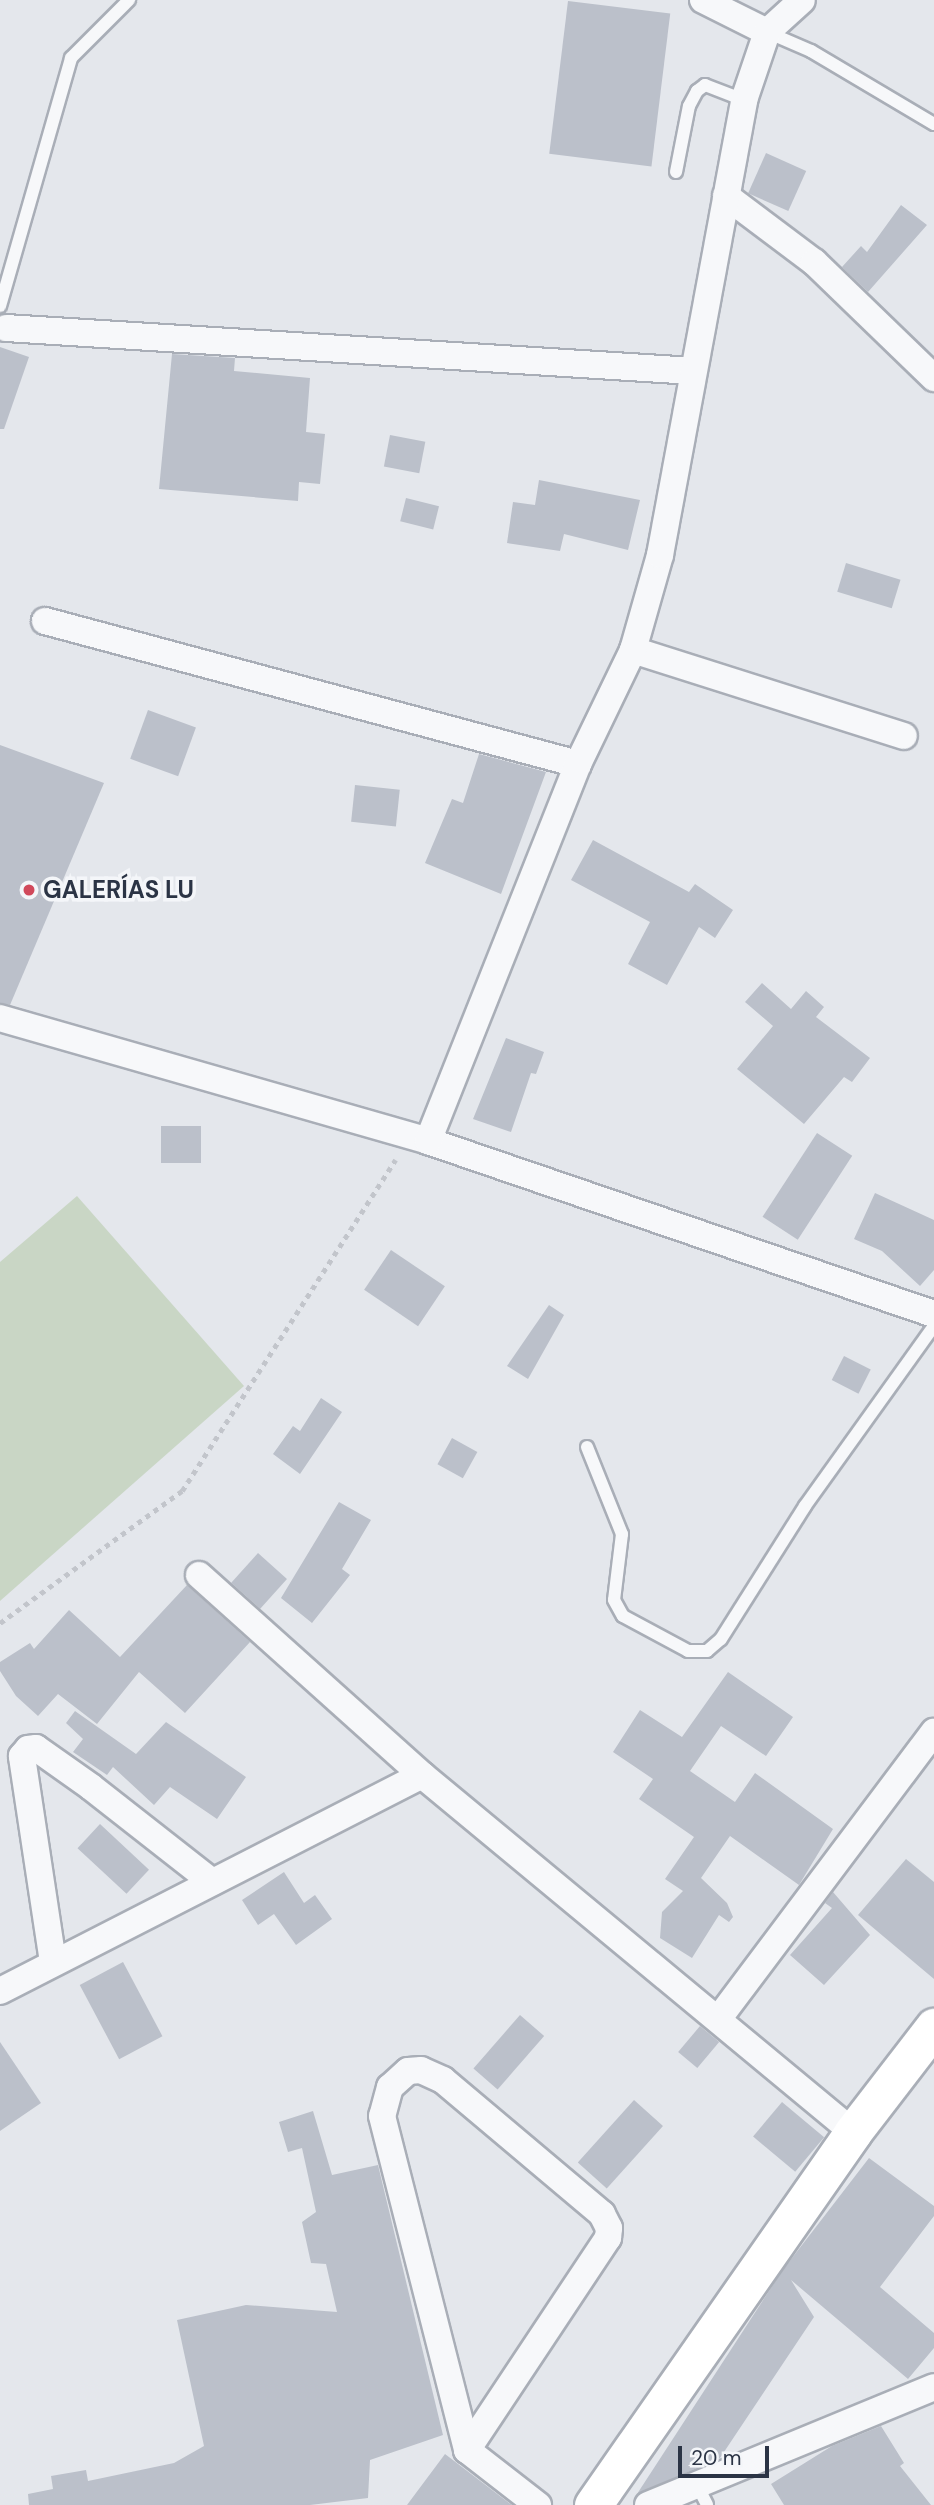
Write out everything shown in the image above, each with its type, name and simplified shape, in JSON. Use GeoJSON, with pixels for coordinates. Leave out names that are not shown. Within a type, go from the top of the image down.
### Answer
{"type":"FeatureCollection","features":[{"type":"Feature","properties":{"kind":"street"},"geometry":{"type":"LineString","coordinates":[[703,0],[767,32]]}},
{"type":"Feature","properties":{"kind":"street"},"geometry":{"type":"LineString","coordinates":[[419,1139],[578,764],[633,650],[660,555],[744,100],[767,32],[802,0]]}},
{"type":"Feature","properties":{"kind":"street"},"geometry":{"type":"LineString","coordinates":[[726,196],[814,262],[934,378]]}},
{"type":"Feature","properties":{"kind":"street"},"geometry":{"type":"LineString","coordinates":[[2,319],[693,371]]}},
{"type":"Feature","properties":{"kind":"street"},"geometry":{"type":"LineString","coordinates":[[45,621],[578,764]]}},
{"type":"Feature","properties":{"kind":"street"},"geometry":{"type":"LineString","coordinates":[[633,650],[904,736]]}},
{"type":"Feature","properties":{"kind":"street"},"geometry":{"type":"LineString","coordinates":[[0,1018],[419,1139],[934,1314]]}},
{"type":"Feature","properties":{"kind":"street"},"geometry":{"type":"LineString","coordinates":[[199,1575],[422,1775],[719,2018],[853,2132]]}},
{"type":"Feature","properties":{"kind":"street"},"geometry":{"type":"LineString","coordinates":[[719,2018],[934,1732]]}},
{"type":"Feature","properties":{"kind":"street"},"geometry":{"type":"LineString","coordinates":[[53,1962],[22,1756],[27,1749],[36,1748],[91,1787],[212,1882]]}},
{"type":"Feature","properties":{"kind":"street"},"geometry":{"type":"LineString","coordinates":[[0,1991],[422,1775]]}},
{"type":"Feature","properties":{"kind":"street"},"geometry":{"type":"LineString","coordinates":[[593,2505],[853,2132],[934,2027]]}},
{"type":"Feature","properties":{"kind":"street"},"geometry":{"type":"LineString","coordinates":[[467,2450],[608,2238],[609,2228],[602,2214],[443,2080],[421,2070],[408,2071],[390,2087],[382,2116],[467,2450],[538,2505]]}},
{"type":"Feature","properties":{"kind":"street"},"geometry":{"type":"LineString","coordinates":[[648,2505],[702,2496],[934,2388]]}},
{"type":"Feature","properties":{"kind":"lane"},"geometry":{"type":"LineString","coordinates":[[2,319],[71,58],[129,0]]}},
{"type":"Feature","properties":{"kind":"lane"},"geometry":{"type":"LineString","coordinates":[[767,32],[811,51],[934,124]]}},
{"type":"Feature","properties":{"kind":"lane"},"geometry":{"type":"LineString","coordinates":[[676,172],[689,106],[697,91],[705,85],[744,100]]}},
{"type":"Feature","properties":{"kind":"lane"},"geometry":{"type":"LineString","coordinates":[[587,1447],[622,1534],[614,1600],[623,1616],[688,1651],[707,1651],[721,1639],[805,1506],[934,1326]]}},
{"type":"Feature","properties":{"kind":"path"},"geometry":{"type":"LineString","coordinates":[[0,1623],[182,1491],[419,1139]]}},
{"type":"Feature","properties":{"kind":"green space"},"geometry":{"type":"Polygon","coordinates":[[[77,1196],[244,1386],[0,1601],[0,1262],[77,1196]]]}},
{"type":"Feature","properties":{"kind":"building"},"geometry":{"type":"Polygon","coordinates":[[[568,1],[670,14],[651,166],[549,154],[568,1]]]}},
{"type":"Feature","properties":{"kind":"building"},"geometry":{"type":"Polygon","coordinates":[[[766,153],[806,171],[788,211],[748,193],[766,153]]]}},
{"type":"Feature","properties":{"kind":"building"},"geometry":{"type":"Polygon","coordinates":[[[901,205],[927,225],[868,292],[842,267],[861,246],[867,252],[901,205]]]}},
{"type":"Feature","properties":{"kind":"building"},"geometry":{"type":"Polygon","coordinates":[[[0,347],[29,357],[4,429],[0,429],[0,347]]]}},
{"type":"Feature","properties":{"kind":"building"},"geometry":{"type":"Polygon","coordinates":[[[172,354],[235,358],[234,371],[310,378],[306,432],[325,434],[320,484],[299,482],[298,501],[159,489],[172,354]]]}},
{"type":"Feature","properties":{"kind":"building"},"geometry":{"type":"Polygon","coordinates":[[[390,435],[425,442],[419,473],[384,466],[390,435]]]}},
{"type":"Feature","properties":{"kind":"building"},"geometry":{"type":"Polygon","coordinates":[[[539,480],[640,500],[628,550],[564,534],[560,551],[507,543],[513,502],[535,505],[539,480]]]}},
{"type":"Feature","properties":{"kind":"building"},"geometry":{"type":"Polygon","coordinates":[[[406,498],[439,506],[433,530],[400,521],[406,498]]]}},
{"type":"Feature","properties":{"kind":"building"},"geometry":{"type":"Polygon","coordinates":[[[846,563],[901,580],[892,608],[837,592],[846,563]]]}},
{"type":"Feature","properties":{"kind":"building"},"geometry":{"type":"Polygon","coordinates":[[[148,710],[196,727],[178,776],[130,759],[148,710]]]}},
{"type":"Feature","properties":{"kind":"building","name":"GALERÍAS LU"},"geometry":{"type":"Polygon","coordinates":[[[0,745],[104,783],[10,1005],[0,1003],[0,745]]]}},
{"type":"Feature","properties":{"kind":"building"},"geometry":{"type":"Polygon","coordinates":[[[479,754],[546,772],[501,894],[425,863],[452,799],[463,803],[479,754]]]}},
{"type":"Feature","properties":{"kind":"building"},"geometry":{"type":"Polygon","coordinates":[[[355,785],[400,790],[396,827],[351,822],[355,785]]]}},
{"type":"Feature","properties":{"kind":"building"},"geometry":{"type":"Polygon","coordinates":[[[593,840],[689,892],[695,884],[733,910],[715,938],[699,927],[667,985],[628,964],[650,922],[571,880],[593,840]]]}},
{"type":"Feature","properties":{"kind":"building"},"geometry":{"type":"Polygon","coordinates":[[[762,983],[791,1009],[806,991],[824,1007],[816,1017],[870,1058],[852,1082],[844,1077],[804,1124],[737,1069],[773,1026],[745,1002],[762,983]]]}},
{"type":"Feature","properties":{"kind":"building"},"geometry":{"type":"Polygon","coordinates":[[[506,1038],[544,1052],[536,1074],[531,1073],[511,1132],[473,1119],[506,1038]]]}},
{"type":"Feature","properties":{"kind":"building"},"geometry":{"type":"Polygon","coordinates":[[[161,1126],[201,1126],[201,1163],[161,1163],[161,1126]]]}},
{"type":"Feature","properties":{"kind":"building"},"geometry":{"type":"Polygon","coordinates":[[[817,1133],[852,1156],[798,1240],[763,1217],[817,1133]]]}},
{"type":"Feature","properties":{"kind":"building"},"geometry":{"type":"Polygon","coordinates":[[[875,1193],[934,1220],[934,1270],[920,1286],[882,1251],[854,1239],[875,1193]]]}},
{"type":"Feature","properties":{"kind":"building"},"geometry":{"type":"Polygon","coordinates":[[[391,1250],[445,1286],[418,1326],[364,1290],[391,1250]]]}},
{"type":"Feature","properties":{"kind":"building"},"geometry":{"type":"Polygon","coordinates":[[[549,1305],[564,1315],[528,1379],[507,1366],[549,1305]]]}},
{"type":"Feature","properties":{"kind":"building"},"geometry":{"type":"Polygon","coordinates":[[[844,1356],[871,1370],[858,1394],[832,1380],[844,1356]]]}},
{"type":"Feature","properties":{"kind":"building"},"geometry":{"type":"Polygon","coordinates":[[[321,1398],[342,1412],[300,1474],[273,1454],[293,1426],[300,1431],[321,1398]]]}},
{"type":"Feature","properties":{"kind":"building"},"geometry":{"type":"Polygon","coordinates":[[[452,1438],[477,1452],[463,1478],[437,1464],[452,1438]]]}},
{"type":"Feature","properties":{"kind":"building"},"geometry":{"type":"Polygon","coordinates":[[[339,1502],[371,1520],[342,1569],[350,1575],[312,1623],[281,1598],[339,1502]]]}},
{"type":"Feature","properties":{"kind":"building"},"geometry":{"type":"Polygon","coordinates":[[[258,1553],[287,1579],[260,1609],[231,1583],[258,1553]]]}},
{"type":"Feature","properties":{"kind":"building"},"geometry":{"type":"Polygon","coordinates":[[[187,1585],[250,1642],[185,1713],[139,1672],[97,1724],[58,1694],[38,1716],[16,1696],[0,1671],[0,1662],[30,1643],[34,1649],[69,1610],[120,1657],[187,1585]]]}},
{"type":"Feature","properties":{"kind":"building"},"geometry":{"type":"Polygon","coordinates":[[[728,1672],[793,1717],[766,1756],[721,1726],[690,1771],[735,1802],[755,1773],[833,1829],[799,1885],[730,1836],[701,1878],[727,1903],[733,1917],[729,1922],[719,1915],[692,1958],[660,1938],[662,1912],[683,1891],[665,1879],[694,1837],[639,1799],[653,1779],[613,1752],[640,1710],[682,1737],[728,1672]]]}},
{"type":"Feature","properties":{"kind":"building"},"geometry":{"type":"Polygon","coordinates":[[[75,1711],[136,1754],[166,1722],[246,1777],[217,1819],[170,1787],[154,1805],[113,1767],[107,1775],[73,1752],[83,1739],[66,1723],[75,1711]]]}},
{"type":"Feature","properties":{"kind":"building"},"geometry":{"type":"Polygon","coordinates":[[[100,1824],[149,1870],[126,1894],[77,1848],[100,1824]]]}},
{"type":"Feature","properties":{"kind":"building"},"geometry":{"type":"Polygon","coordinates":[[[906,1859],[934,1882],[934,1979],[858,1915],[906,1859]]]}},
{"type":"Feature","properties":{"kind":"building"},"geometry":{"type":"Polygon","coordinates":[[[284,1872],[304,1903],[315,1895],[332,1919],[296,1945],[274,1914],[258,1925],[242,1900],[284,1872]]]}},
{"type":"Feature","properties":{"kind":"building"},"geometry":{"type":"Polygon","coordinates":[[[833,1892],[870,1935],[824,1985],[790,1955],[832,1908],[825,1903],[833,1892]]]}},
{"type":"Feature","properties":{"kind":"building"},"geometry":{"type":"Polygon","coordinates":[[[123,1962],[162,2036],[119,2059],[80,1985],[123,1962]]]}},
{"type":"Feature","properties":{"kind":"building"},"geometry":{"type":"Polygon","coordinates":[[[520,2015],[544,2036],[498,2090],[473,2069],[520,2015]]]}},
{"type":"Feature","properties":{"kind":"building"},"geometry":{"type":"Polygon","coordinates":[[[700,2026],[719,2042],[697,2068],[678,2052],[700,2026]]]}},
{"type":"Feature","properties":{"kind":"building"},"geometry":{"type":"Polygon","coordinates":[[[0,2042],[41,2103],[0,2131],[0,2042]]]}},
{"type":"Feature","properties":{"kind":"building"},"geometry":{"type":"Polygon","coordinates":[[[634,2100],[663,2126],[607,2189],[578,2162],[634,2100]]]}},
{"type":"Feature","properties":{"kind":"building"},"geometry":{"type":"Polygon","coordinates":[[[782,2102],[824,2137],[795,2172],[753,2136],[782,2102]]]}},
{"type":"Feature","properties":{"kind":"building"},"geometry":{"type":"Polygon","coordinates":[[[313,2111],[332,2175],[378,2165],[443,2435],[370,2460],[368,2498],[310,2505],[29,2505],[28,2494],[53,2489],[51,2476],[86,2470],[88,2481],[174,2463],[204,2446],[177,2320],[246,2305],[337,2312],[326,2264],[311,2263],[302,2222],[316,2212],[302,2148],[288,2152],[279,2122],[313,2111]]]}},
{"type":"Feature","properties":{"kind":"building"},"geometry":{"type":"Polygon","coordinates":[[[869,2158],[934,2206],[934,2216],[880,2287],[934,2333],[934,2348],[908,2379],[791,2280],[814,2317],[720,2458],[637,2494],[782,2271],[869,2158]]]}},
{"type":"Feature","properties":{"kind":"building"},"geometry":{"type":"Polygon","coordinates":[[[881,2426],[904,2463],[900,2466],[931,2505],[784,2505],[771,2484],[832,2446],[881,2426]]]}},
{"type":"Feature","properties":{"kind":"building"},"geometry":{"type":"Polygon","coordinates":[[[445,2454],[509,2503],[512,2505],[407,2505],[445,2454]]]}},
{"type":"Feature","properties":{"kind":"place","name":"GALERÍAS LU"},"geometry":{"type":"Point","coordinates":[29,890]}}]}
